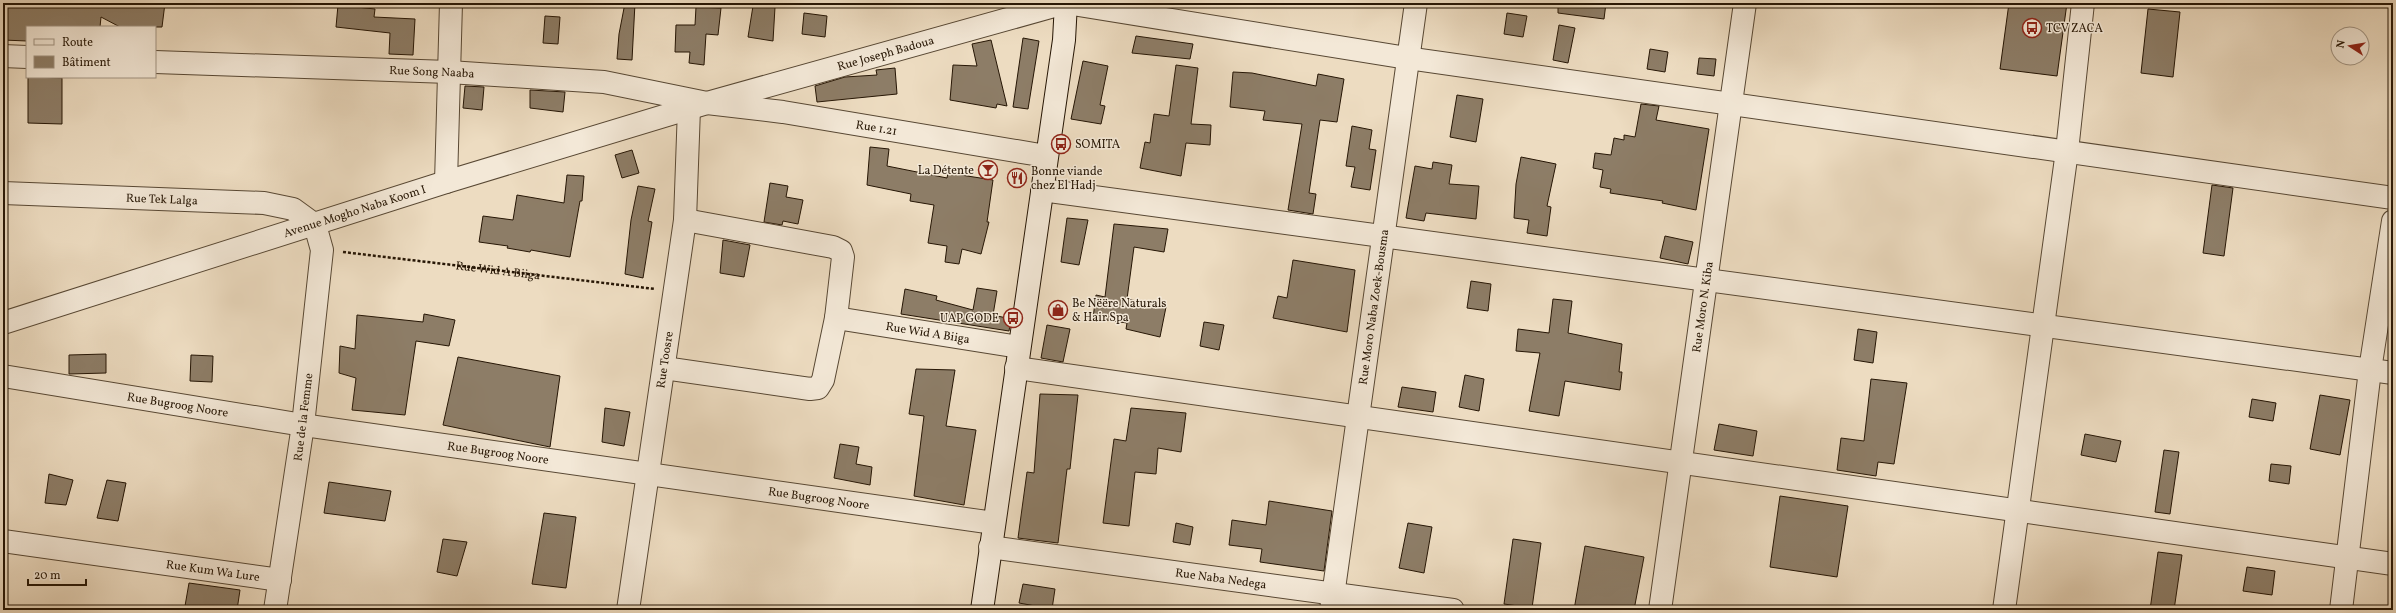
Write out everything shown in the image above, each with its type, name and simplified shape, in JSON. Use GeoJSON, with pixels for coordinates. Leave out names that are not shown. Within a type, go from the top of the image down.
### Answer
{"type":"FeatureCollection","features":[{"type":"Feature","properties":{"kind":"street"},"geometry":{"type":"LineString","coordinates":[[446,182],[451,3]]}},
{"type":"Feature","properties":{"kind":"street","name":"Rue Moro Naba Zoek-Bousma"},"geometry":{"type":"LineString","coordinates":[[1332,602],[1407,58],[1416,3]]}},
{"type":"Feature","properties":{"kind":"street","name":"Rue Moro N. Kiba"},"geometry":{"type":"LineString","coordinates":[[1660,610],[1705,281],[1732,106],[1745,3]]}},
{"type":"Feature","properties":{"kind":"street"},"geometry":{"type":"LineString","coordinates":[[2004,610],[2067,151],[2083,3]]}},
{"type":"Feature","properties":{"kind":"street"},"geometry":{"type":"LineString","coordinates":[[982,610],[1046,156],[1064,40],[1073,4],[1407,58],[1732,106],[2067,151],[2393,198]]}},
{"type":"Feature","properties":{"kind":"street","name":"Rue Joseph Badoua"},"geometry":{"type":"LineString","coordinates":[[698,106],[1073,4]]}},
{"type":"Feature","properties":{"kind":"street"},"geometry":{"type":"LineString","coordinates":[[3,56],[26,57]]}},
{"type":"Feature","properties":{"kind":"street","name":"Rue Song Naaba"},"geometry":{"type":"LineString","coordinates":[[156,62],[449,72],[604,82],[698,106]]}},
{"type":"Feature","properties":{"kind":"street","name":"Rue 1.21"},"geometry":{"type":"LineString","coordinates":[[698,106],[783,112],[1046,156]]}},
{"type":"Feature","properties":{"kind":"street","name":"Avenue Mogho Naba Koom I"},"geometry":{"type":"LineString","coordinates":[[3,323],[315,225],[446,182],[698,106]]}},
{"type":"Feature","properties":{"kind":"street","name":"Rue Toosre"},"geometry":{"type":"LineString","coordinates":[[628,610],[685,220],[698,106]]}},
{"type":"Feature","properties":{"kind":"street"},"geometry":{"type":"LineString","coordinates":[[1042,190],[2393,373]]}},
{"type":"Feature","properties":{"kind":"street","name":"Rue Tek Lalga"},"geometry":{"type":"LineString","coordinates":[[3,193],[264,202],[293,209],[315,225]]}},
{"type":"Feature","properties":{"kind":"street"},"geometry":{"type":"LineString","coordinates":[[664,368],[810,389],[818,388],[823,380],[836,318],[843,258],[841,250],[833,247],[685,220]]}},
{"type":"Feature","properties":{"kind":"street"},"geometry":{"type":"LineString","coordinates":[[2341,610],[2370,370],[2393,221]]}},
{"type":"Feature","properties":{"kind":"street","name":"Rue de la Femme"},"geometry":{"type":"LineString","coordinates":[[275,610],[303,425],[322,250],[315,225]]}},
{"type":"Feature","properties":{"kind":"street","name":"Rue Wid A Biiga"},"geometry":{"type":"LineString","coordinates":[[836,318],[1018,358],[1358,417],[1680,464],[2018,510],[2393,564]]}},
{"type":"Feature","properties":{"kind":"street","name":"Rue Bugroog Noore"},"geometry":{"type":"LineString","coordinates":[[3,376],[303,425],[994,523]]}},
{"type":"Feature","properties":{"kind":"street","name":"Rue Kum Wa Lure"},"geometry":{"type":"LineString","coordinates":[[3,541],[280,580]]}},
{"type":"Feature","properties":{"kind":"street","name":"Rue Naba Nedega"},"geometry":{"type":"LineString","coordinates":[[990,547],[1332,602],[1452,610]]}},
{"type":"Feature","properties":{"kind":"path","name":"Rue Wid A Biiga"},"geometry":{"type":"LineString","coordinates":[[322,250],[674,292]]}},
{"type":"Feature","properties":{"kind":"building"},"geometry":{"type":"Polygon","coordinates":[[[3,3],[165,3],[162,27],[118,26],[101,17],[100,26],[26,26],[26,41],[3,40],[3,3]]]}},
{"type":"Feature","properties":{"kind":"building"},"geometry":{"type":"Polygon","coordinates":[[[625,3],[635,3],[632,60],[617,59],[619,34],[625,3]]]}},
{"type":"Feature","properties":{"kind":"building"},"geometry":{"type":"Polygon","coordinates":[[[1558,3],[1606,3],[1604,19],[1558,13],[1558,3]]]}},
{"type":"Feature","properties":{"kind":"building"},"geometry":{"type":"Polygon","coordinates":[[[2009,3],[2067,3],[2057,76],[2000,69],[2009,3]]]}},
{"type":"Feature","properties":{"kind":"building"},"geometry":{"type":"Polygon","coordinates":[[[338,5],[375,9],[374,17],[415,19],[413,55],[389,54],[390,33],[336,27],[338,5]]]}},
{"type":"Feature","properties":{"kind":"building"},"geometry":{"type":"Polygon","coordinates":[[[753,6],[775,7],[773,41],[748,37],[753,6]]]}},
{"type":"Feature","properties":{"kind":"building"},"geometry":{"type":"Polygon","coordinates":[[[696,7],[721,8],[718,35],[706,34],[704,65],[689,63],[690,52],[675,52],[676,25],[695,25],[696,7]]]}},
{"type":"Feature","properties":{"kind":"building"},"geometry":{"type":"Polygon","coordinates":[[[2148,9],[2180,12],[2173,77],[2141,73],[2148,9]]]}},
{"type":"Feature","properties":{"kind":"building"},"geometry":{"type":"Polygon","coordinates":[[[804,13],[827,16],[825,37],[802,34],[804,13]]]}},
{"type":"Feature","properties":{"kind":"building"},"geometry":{"type":"Polygon","coordinates":[[[1507,13],[1527,16],[1523,37],[1504,34],[1507,13]]]}},
{"type":"Feature","properties":{"kind":"building"},"geometry":{"type":"Polygon","coordinates":[[[545,16],[560,17],[558,44],[543,43],[545,16]]]}},
{"type":"Feature","properties":{"kind":"building"},"geometry":{"type":"Polygon","coordinates":[[[1559,25],[1575,28],[1568,63],[1553,60],[1559,25]]]}},
{"type":"Feature","properties":{"kind":"building"},"geometry":{"type":"Polygon","coordinates":[[[1136,36],[1193,44],[1190,59],[1132,53],[1136,36]]]}},
{"type":"Feature","properties":{"kind":"building"},"geometry":{"type":"Polygon","coordinates":[[[1023,38],[1039,41],[1028,109],[1013,107],[1023,38]]]}},
{"type":"Feature","properties":{"kind":"building"},"geometry":{"type":"Polygon","coordinates":[[[991,40],[1007,106],[997,104],[996,108],[950,100],[953,65],[977,66],[972,44],[991,40]]]}},
{"type":"Feature","properties":{"kind":"building"},"geometry":{"type":"Polygon","coordinates":[[[1650,49],[1668,52],[1665,72],[1647,69],[1650,49]]]}},
{"type":"Feature","properties":{"kind":"building"},"geometry":{"type":"Polygon","coordinates":[[[1699,58],[1716,59],[1714,76],[1697,74],[1699,58]]]}},
{"type":"Feature","properties":{"kind":"building"},"geometry":{"type":"Polygon","coordinates":[[[1083,61],[1108,66],[1100,105],[1105,106],[1101,124],[1071,119],[1083,61]]]}},
{"type":"Feature","properties":{"kind":"building"},"geometry":{"type":"Polygon","coordinates":[[[1176,65],[1198,68],[1191,124],[1211,125],[1210,145],[1186,143],[1181,176],[1140,168],[1145,142],[1150,143],[1154,114],[1169,116],[1176,65]]]}},
{"type":"Feature","properties":{"kind":"building"},"geometry":{"type":"Polygon","coordinates":[[[895,68],[897,94],[817,102],[815,86],[845,77],[877,75],[876,70],[895,68]]]}},
{"type":"Feature","properties":{"kind":"building"},"geometry":{"type":"Polygon","coordinates":[[[1233,72],[1252,73],[1316,86],[1318,74],[1344,79],[1337,122],[1320,120],[1309,193],[1316,194],[1313,214],[1288,210],[1302,124],[1263,120],[1265,111],[1230,107],[1233,72]]]}},
{"type":"Feature","properties":{"kind":"building"},"geometry":{"type":"Polygon","coordinates":[[[28,78],[62,78],[62,124],[28,123],[28,78]]]}},
{"type":"Feature","properties":{"kind":"building"},"geometry":{"type":"Polygon","coordinates":[[[465,86],[484,87],[482,110],[463,108],[465,86]]]}},
{"type":"Feature","properties":{"kind":"building"},"geometry":{"type":"Polygon","coordinates":[[[530,90],[565,92],[563,112],[530,108],[530,90]]]}},
{"type":"Feature","properties":{"kind":"building"},"geometry":{"type":"Polygon","coordinates":[[[1457,95],[1483,99],[1476,142],[1450,137],[1457,95]]]}},
{"type":"Feature","properties":{"kind":"building"},"geometry":{"type":"Polygon","coordinates":[[[1641,104],[1659,106],[1656,120],[1709,129],[1696,210],[1662,203],[1663,201],[1610,193],[1611,189],[1600,187],[1603,170],[1593,168],[1595,153],[1611,155],[1614,138],[1624,140],[1624,135],[1635,137],[1641,104]]]}},
{"type":"Feature","properties":{"kind":"building"},"geometry":{"type":"Polygon","coordinates":[[[1352,126],[1372,130],[1369,149],[1376,150],[1370,190],[1351,187],[1355,167],[1346,166],[1352,126]]]}},
{"type":"Feature","properties":{"kind":"building"},"geometry":{"type":"Polygon","coordinates":[[[870,147],[889,149],[887,166],[947,178],[948,173],[993,180],[987,222],[989,222],[981,254],[962,249],[959,264],[945,262],[947,246],[928,243],[934,205],[910,201],[911,194],[867,185],[870,147]]]}},
{"type":"Feature","properties":{"kind":"building"},"geometry":{"type":"Polygon","coordinates":[[[632,150],[639,173],[622,178],[615,155],[632,150]]]}},
{"type":"Feature","properties":{"kind":"building"},"geometry":{"type":"Polygon","coordinates":[[[1521,157],[1556,164],[1547,206],[1551,207],[1547,236],[1527,233],[1529,220],[1514,218],[1516,184],[1521,157]]]}},
{"type":"Feature","properties":{"kind":"building"},"geometry":{"type":"Polygon","coordinates":[[[1433,162],[1452,165],[1449,184],[1479,186],[1476,219],[1426,213],[1424,221],[1406,218],[1415,166],[1432,169],[1433,162]]]}},
{"type":"Feature","properties":{"kind":"building"},"geometry":{"type":"Polygon","coordinates":[[[567,175],[584,176],[582,201],[580,201],[570,257],[531,250],[530,252],[507,248],[508,246],[479,242],[483,216],[513,220],[517,195],[564,203],[567,175]]]}},
{"type":"Feature","properties":{"kind":"building"},"geometry":{"type":"Polygon","coordinates":[[[770,183],[788,186],[786,197],[803,200],[798,224],[783,221],[782,225],[764,222],[770,183]]]}},
{"type":"Feature","properties":{"kind":"building"},"geometry":{"type":"Polygon","coordinates":[[[2212,185],[2233,188],[2224,256],[2203,253],[2212,185]]]}},
{"type":"Feature","properties":{"kind":"building"},"geometry":{"type":"Polygon","coordinates":[[[638,186],[655,189],[648,221],[652,222],[643,278],[625,274],[631,220],[638,186]]]}},
{"type":"Feature","properties":{"kind":"building"},"geometry":{"type":"Polygon","coordinates":[[[1067,218],[1088,220],[1079,265],[1061,262],[1067,218]]]}},
{"type":"Feature","properties":{"kind":"building"},"geometry":{"type":"Polygon","coordinates":[[[1114,224],[1168,229],[1164,252],[1134,247],[1127,299],[1166,307],[1160,337],[1126,329],[1127,323],[1093,318],[1096,295],[1105,297],[1114,224]]]}},
{"type":"Feature","properties":{"kind":"building"},"geometry":{"type":"Polygon","coordinates":[[[1665,236],[1693,242],[1688,264],[1660,258],[1665,236]]]}},
{"type":"Feature","properties":{"kind":"building"},"geometry":{"type":"Polygon","coordinates":[[[723,240],[750,245],[744,277],[720,273],[723,240]]]}},
{"type":"Feature","properties":{"kind":"building"},"geometry":{"type":"Polygon","coordinates":[[[1293,260],[1355,270],[1347,332],[1273,318],[1278,296],[1287,298],[1293,260]]]}},
{"type":"Feature","properties":{"kind":"building"},"geometry":{"type":"Polygon","coordinates":[[[1471,281],[1491,284],[1488,311],[1467,308],[1471,281]]]}},
{"type":"Feature","properties":{"kind":"building"},"geometry":{"type":"Polygon","coordinates":[[[977,288],[997,291],[993,315],[1011,319],[1009,331],[901,314],[905,289],[937,296],[936,300],[973,310],[977,288]]]}},
{"type":"Feature","properties":{"kind":"building"},"geometry":{"type":"Polygon","coordinates":[[[1553,299],[1572,301],[1568,333],[1622,344],[1619,372],[1622,372],[1620,390],[1565,381],[1559,416],[1529,411],[1540,353],[1516,351],[1518,329],[1549,333],[1553,299]]]}},
{"type":"Feature","properties":{"kind":"building"},"geometry":{"type":"Polygon","coordinates":[[[424,314],[455,320],[449,346],[416,341],[405,415],[352,410],[356,378],[339,373],[340,346],[355,349],[357,315],[423,322],[424,314]]]}},
{"type":"Feature","properties":{"kind":"building"},"geometry":{"type":"Polygon","coordinates":[[[1204,322],[1224,325],[1219,350],[1200,346],[1204,322]]]}},
{"type":"Feature","properties":{"kind":"building"},"geometry":{"type":"Polygon","coordinates":[[[1047,325],[1070,329],[1063,362],[1041,358],[1047,325]]]}},
{"type":"Feature","properties":{"kind":"building"},"geometry":{"type":"Polygon","coordinates":[[[1858,329],[1877,332],[1873,363],[1854,360],[1858,329]]]}},
{"type":"Feature","properties":{"kind":"building"},"geometry":{"type":"Polygon","coordinates":[[[106,354],[106,373],[69,374],[69,355],[106,354]]]}},
{"type":"Feature","properties":{"kind":"building"},"geometry":{"type":"Polygon","coordinates":[[[191,355],[213,356],[212,382],[190,381],[191,355]]]}},
{"type":"Feature","properties":{"kind":"building"},"geometry":{"type":"Polygon","coordinates":[[[458,357],[560,376],[550,447],[443,425],[458,357]]]}},
{"type":"Feature","properties":{"kind":"building"},"geometry":{"type":"Polygon","coordinates":[[[916,369],[955,370],[946,426],[976,430],[964,505],[914,496],[924,416],[909,414],[916,369]]]}},
{"type":"Feature","properties":{"kind":"building"},"geometry":{"type":"Polygon","coordinates":[[[1465,375],[1484,379],[1479,411],[1459,407],[1465,375]]]}},
{"type":"Feature","properties":{"kind":"building"},"geometry":{"type":"Polygon","coordinates":[[[1871,379],[1907,383],[1894,464],[1878,462],[1876,476],[1837,470],[1841,438],[1864,441],[1871,379]]]}},
{"type":"Feature","properties":{"kind":"building"},"geometry":{"type":"Polygon","coordinates":[[[1402,387],[1436,392],[1433,412],[1398,407],[1402,387]]]}},
{"type":"Feature","properties":{"kind":"building"},"geometry":{"type":"Polygon","coordinates":[[[1040,394],[1078,395],[1070,469],[1067,469],[1058,543],[1018,538],[1027,472],[1034,473],[1040,394]]]}},
{"type":"Feature","properties":{"kind":"building"},"geometry":{"type":"Polygon","coordinates":[[[2320,395],[2350,400],[2340,455],[2310,449],[2320,395]]]}},
{"type":"Feature","properties":{"kind":"building"},"geometry":{"type":"Polygon","coordinates":[[[2252,399],[2276,403],[2273,421],[2249,417],[2252,399]]]}},
{"type":"Feature","properties":{"kind":"building"},"geometry":{"type":"Polygon","coordinates":[[[605,408],[630,412],[624,446],[602,442],[605,408]]]}},
{"type":"Feature","properties":{"kind":"building"},"geometry":{"type":"Polygon","coordinates":[[[1131,408],[1186,413],[1181,452],[1158,448],[1156,474],[1135,472],[1129,526],[1103,523],[1114,439],[1126,441],[1131,408]]]}},
{"type":"Feature","properties":{"kind":"building"},"geometry":{"type":"Polygon","coordinates":[[[1719,424],[1757,431],[1753,456],[1714,450],[1719,424]]]}},
{"type":"Feature","properties":{"kind":"building"},"geometry":{"type":"Polygon","coordinates":[[[2085,434],[2121,441],[2116,462],[2081,455],[2085,434]]]}},
{"type":"Feature","properties":{"kind":"building"},"geometry":{"type":"Polygon","coordinates":[[[840,444],[859,447],[856,464],[872,467],[870,485],[834,478],[840,444]]]}},
{"type":"Feature","properties":{"kind":"building"},"geometry":{"type":"Polygon","coordinates":[[[2164,450],[2179,452],[2170,514],[2155,512],[2164,450]]]}},
{"type":"Feature","properties":{"kind":"building"},"geometry":{"type":"Polygon","coordinates":[[[2271,464],[2291,466],[2289,484],[2269,481],[2271,464]]]}},
{"type":"Feature","properties":{"kind":"building"},"geometry":{"type":"Polygon","coordinates":[[[49,474],[73,480],[66,505],[45,503],[49,474]]]}},
{"type":"Feature","properties":{"kind":"building"},"geometry":{"type":"Polygon","coordinates":[[[107,480],[126,483],[118,521],[97,518],[107,480]]]}},
{"type":"Feature","properties":{"kind":"building"},"geometry":{"type":"Polygon","coordinates":[[[329,482],[391,491],[385,521],[324,513],[329,482]]]}},
{"type":"Feature","properties":{"kind":"building"},"geometry":{"type":"Polygon","coordinates":[[[1780,496],[1848,506],[1837,577],[1770,567],[1780,496]]]}},
{"type":"Feature","properties":{"kind":"building"},"geometry":{"type":"Polygon","coordinates":[[[1269,501],[1332,511],[1324,571],[1260,562],[1262,549],[1229,545],[1232,520],[1266,525],[1269,501]]]}},
{"type":"Feature","properties":{"kind":"building"},"geometry":{"type":"Polygon","coordinates":[[[544,513],[576,517],[566,588],[532,584],[544,513]]]}},
{"type":"Feature","properties":{"kind":"building"},"geometry":{"type":"Polygon","coordinates":[[[1176,523],[1193,527],[1190,545],[1173,542],[1176,523]]]}},
{"type":"Feature","properties":{"kind":"building"},"geometry":{"type":"Polygon","coordinates":[[[1408,523],[1432,527],[1424,573],[1399,568],[1408,523]]]}},
{"type":"Feature","properties":{"kind":"building"},"geometry":{"type":"Polygon","coordinates":[[[443,539],[467,542],[457,576],[437,572],[443,539]]]}},
{"type":"Feature","properties":{"kind":"building"},"geometry":{"type":"Polygon","coordinates":[[[1513,539],[1541,543],[1532,608],[1504,604],[1513,539]]]}},
{"type":"Feature","properties":{"kind":"building"},"geometry":{"type":"Polygon","coordinates":[[[1585,546],[1644,557],[1634,610],[1574,610],[1585,546]]]}},
{"type":"Feature","properties":{"kind":"building"},"geometry":{"type":"Polygon","coordinates":[[[2158,552],[2182,555],[2174,610],[2150,610],[2158,552]]]}},
{"type":"Feature","properties":{"kind":"building"},"geometry":{"type":"Polygon","coordinates":[[[2247,567],[2275,571],[2272,595],[2243,591],[2247,567]]]}},
{"type":"Feature","properties":{"kind":"building"},"geometry":{"type":"Polygon","coordinates":[[[189,583],[240,590],[237,610],[217,610],[185,606],[189,583]]]}},
{"type":"Feature","properties":{"kind":"building"},"geometry":{"type":"Polygon","coordinates":[[[1023,584],[1055,589],[1052,609],[1019,603],[1023,584]]]}},
{"type":"Feature","properties":{"kind":"place","name":"TCV ZACA"},"geometry":{"type":"Point","coordinates":[2032,28]}},
{"type":"Feature","properties":{"kind":"place","name":"SOMITA"},"geometry":{"type":"Point","coordinates":[1061,144]}},
{"type":"Feature","properties":{"kind":"place","name":"La Détente"},"geometry":{"type":"Point","coordinates":[988,170]}},
{"type":"Feature","properties":{"kind":"place","name":"Bonne viande chez El Hadj"},"geometry":{"type":"Point","coordinates":[1017,178]}},
{"type":"Feature","properties":{"kind":"place","name":"Be Nëëre Naturals & Hair Spa"},"geometry":{"type":"Point","coordinates":[1058,310]}},
{"type":"Feature","properties":{"kind":"place","name":"UAP GODE"},"geometry":{"type":"Point","coordinates":[1013,318]}}]}
